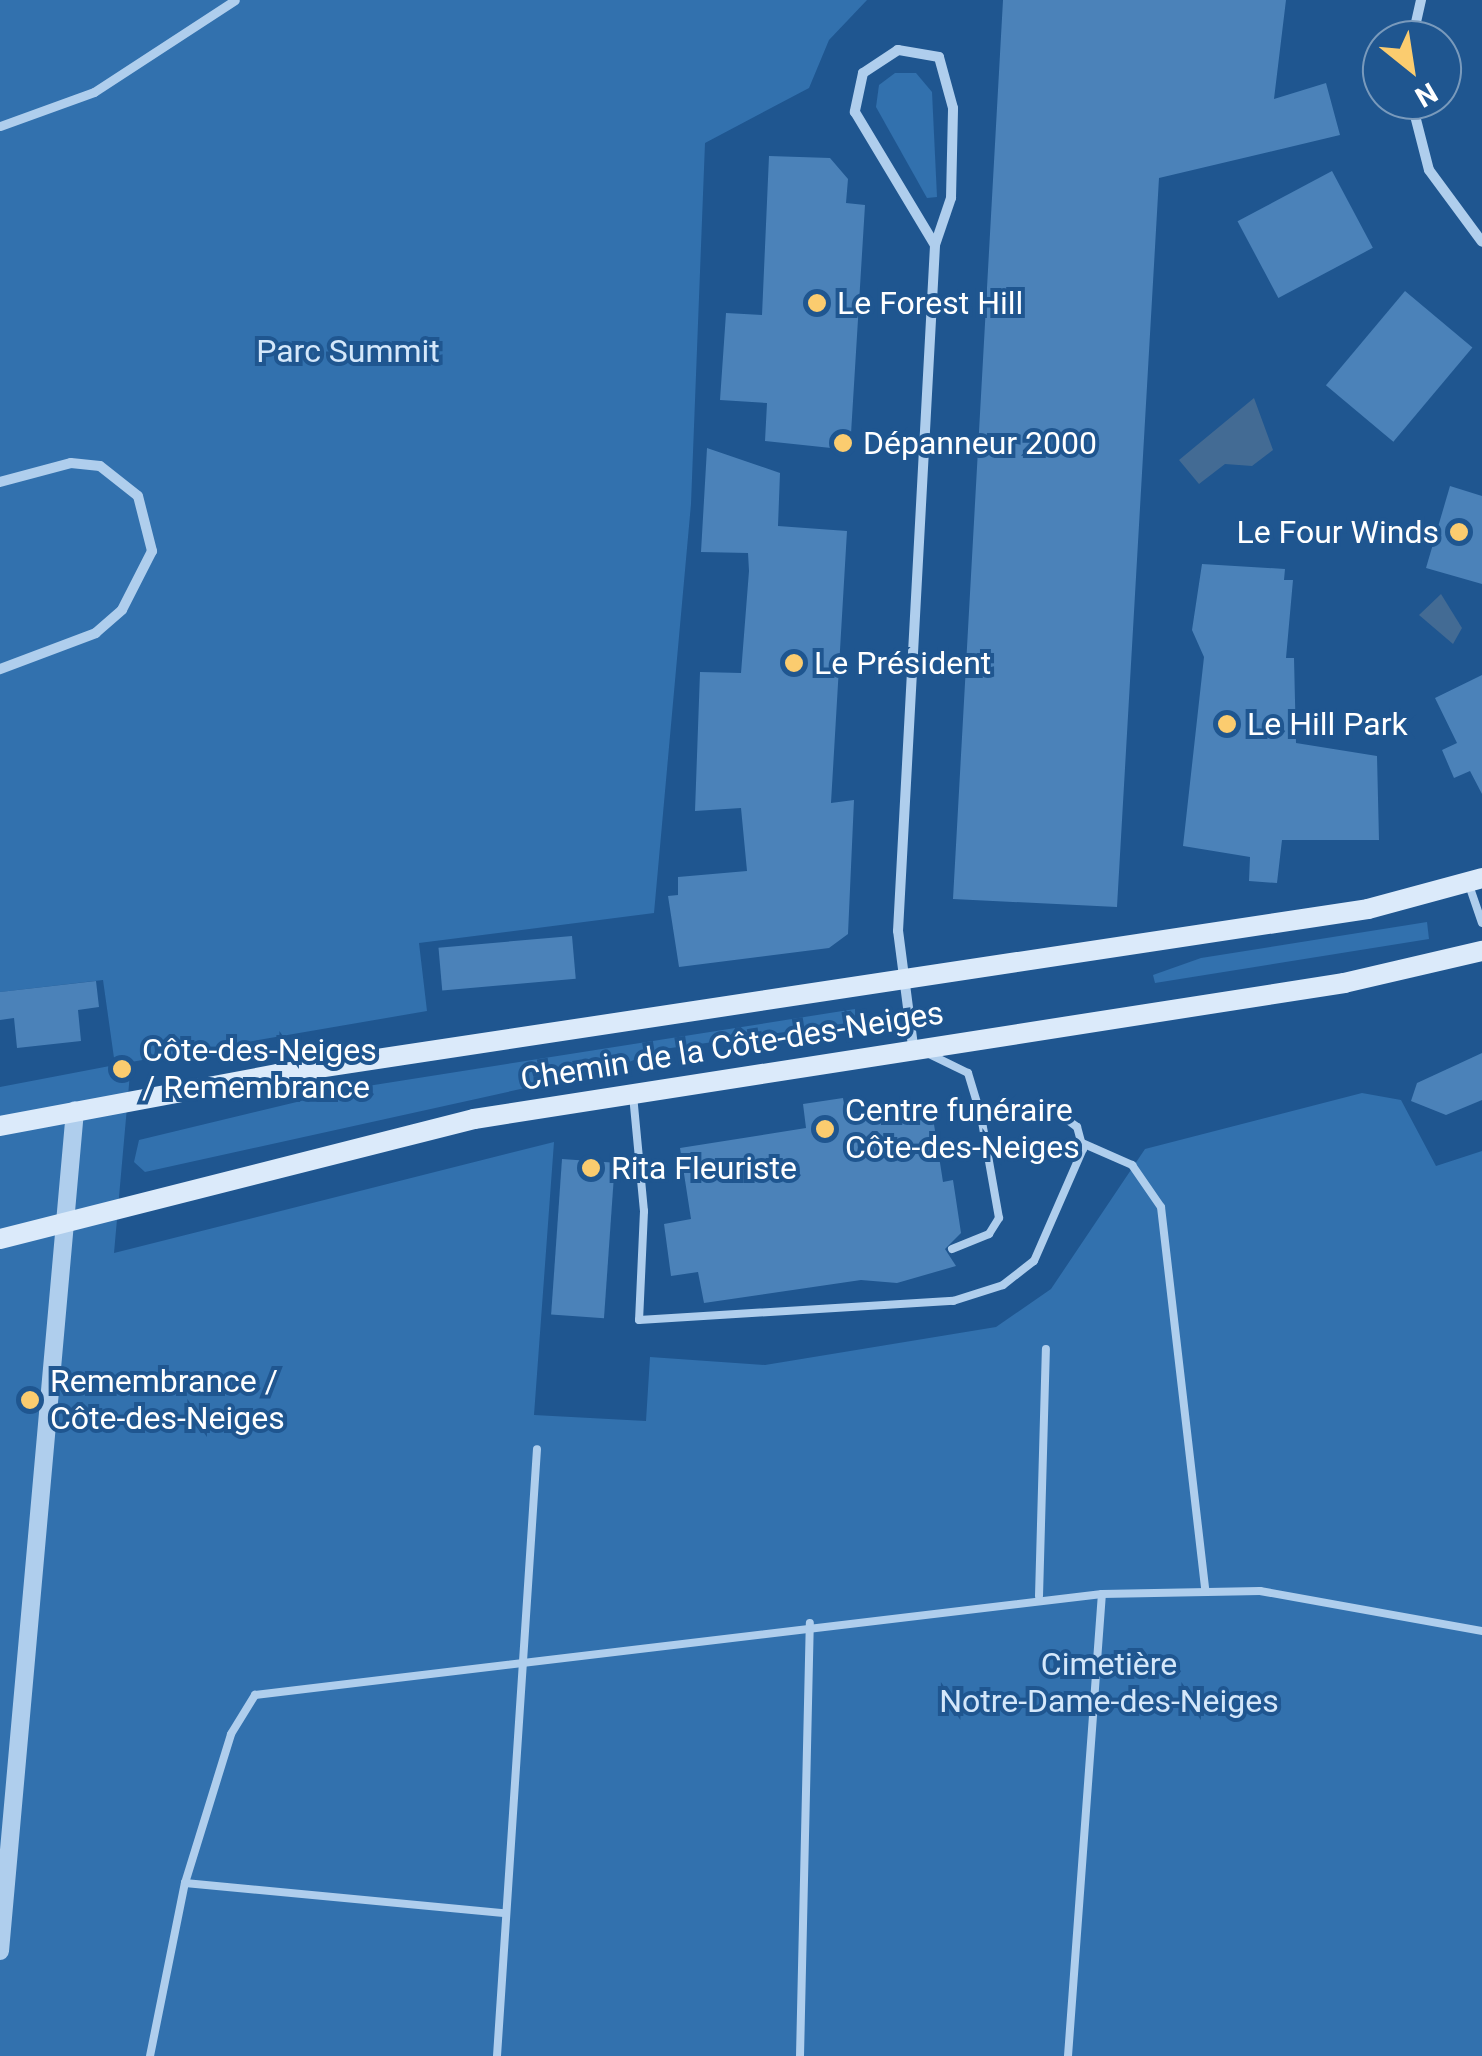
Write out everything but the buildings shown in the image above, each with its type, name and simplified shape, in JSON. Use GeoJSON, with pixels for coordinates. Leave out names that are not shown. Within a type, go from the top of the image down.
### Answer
{"type":"FeatureCollection","features":[{"type":"Feature","properties":{"kind":"main road","name":"Chemin de la Côte-des-Neiges"},"geometry":{"type":"LineString","coordinates":[[0,1126],[75,1110],[902,979],[1297,921],[1475,881]]}},
{"type":"Feature","properties":{"kind":"main road","name":"Chemin de la Côte-des-Neiges"},"geometry":{"type":"LineString","coordinates":[[0,1239],[423,1130],[632,1091],[913,1046],[1344,983],[1482,951]]}},
{"type":"Feature","properties":{"kind":"street"},"geometry":{"type":"LineString","coordinates":[[0,126],[94,92],[235,0]]}},
{"type":"Feature","properties":{"kind":"street"},"geometry":{"type":"LineString","coordinates":[[913,1046],[902,979],[936,245],[951,198],[951,80],[931,52],[898,50],[862,73],[856,112],[936,245]]}},
{"type":"Feature","properties":{"kind":"street"},"geometry":{"type":"LineString","coordinates":[[1416,120],[1429,170],[1482,242]]}},
{"type":"Feature","properties":{"kind":"street"},"geometry":{"type":"LineString","coordinates":[[0,482],[71,464],[100,466],[138,496],[152,552],[132,595],[96,633],[0,669]]}},
{"type":"Feature","properties":{"kind":"street"},"geometry":{"type":"LineString","coordinates":[[0,1951],[69,1219],[75,1110]]}},
{"type":"Feature","properties":{"kind":"lane"},"geometry":{"type":"LineString","coordinates":[[1475,881],[1482,923]]}},
{"type":"Feature","properties":{"kind":"lane"},"geometry":{"type":"LineString","coordinates":[[913,1046],[968,1073],[981,1116],[1000,1218],[988,1234],[952,1249]]}},
{"type":"Feature","properties":{"kind":"lane"},"geometry":{"type":"LineString","coordinates":[[632,1091],[644,1210],[639,1320],[911,1306],[988,1292],[1047,1245],[1082,1143]]}},
{"type":"Feature","properties":{"kind":"lane"},"geometry":{"type":"LineString","coordinates":[[981,1116],[1053,1109],[1082,1143],[1132,1165],[1161,1207],[1204,1590]]}},
{"type":"Feature","properties":{"kind":"lane"},"geometry":{"type":"LineString","coordinates":[[1039,1596],[1046,1349]]}},
{"type":"Feature","properties":{"kind":"lane"},"geometry":{"type":"LineString","coordinates":[[497,2056],[517,1666],[537,1448]]}},
{"type":"Feature","properties":{"kind":"lane"},"geometry":{"type":"LineString","coordinates":[[150,2056],[184,1883],[231,1734],[256,1695],[517,1666],[810,1623],[1039,1596],[1204,1590],[1348,1603],[1482,1631]]}},
{"type":"Feature","properties":{"kind":"lane"},"geometry":{"type":"LineString","coordinates":[[1068,2056],[1102,1594]]}},
{"type":"Feature","properties":{"kind":"lane"},"geometry":{"type":"LineString","coordinates":[[800,2056],[810,1623]]}},
{"type":"Feature","properties":{"kind":"lane"},"geometry":{"type":"LineString","coordinates":[[184,1883],[504,1913]]}},
{"type":"Feature","properties":{"kind":"green space"},"geometry":{"type":"Polygon","coordinates":[[[0,0],[867,0],[829,40],[809,88],[705,143],[691,504],[654,913],[419,943],[427,1011],[131,1062],[114,1253],[554,1142],[534,1415],[646,1421],[650,1357],[765,1365],[996,1327],[1051,1289],[1145,1149],[1362,1093],[1401,1100],[1436,1166],[1482,1151],[1482,2056],[0,2056],[0,1087],[115,1065],[103,980],[0,992],[0,0]]]}},
{"type":"Feature","properties":{"kind":"green space"},"geometry":{"type":"Polygon","coordinates":[[[895,73],[916,73],[932,92],[937,197],[927,198],[876,107],[879,85],[895,73]]]}},
{"type":"Feature","properties":{"kind":"green space"},"geometry":{"type":"Polygon","coordinates":[[[1427,922],[1429,939],[1155,983],[1153,975],[1201,958],[1427,922]]]}},
{"type":"Feature","properties":{"kind":"green space"},"geometry":{"type":"Polygon","coordinates":[[[855,1009],[855,1022],[664,1049],[607,1070],[145,1172],[134,1162],[139,1140],[355,1088],[855,1009]]]}},
{"type":"Feature","properties":{"kind":"shaded area"},"geometry":{"type":"Polygon","coordinates":[[[1254,398],[1273,450],[1252,466],[1225,464],[1199,484],[1179,460],[1254,398]]]}},
{"type":"Feature","properties":{"kind":"shaded area"},"geometry":{"type":"Polygon","coordinates":[[[1441,594],[1462,628],[1453,644],[1419,615],[1441,594]]]}},
{"type":"Feature","properties":{"kind":"place","name":"Le Forest Hill"},"geometry":{"type":"Point","coordinates":[817,303]}},
{"type":"Feature","properties":{"kind":"place","name":"Dépanneur 2000"},"geometry":{"type":"Point","coordinates":[843,443]}},
{"type":"Feature","properties":{"kind":"place","name":"Le Four Winds"},"geometry":{"type":"Point","coordinates":[1459,532]}},
{"type":"Feature","properties":{"kind":"place","name":"Le Président"},"geometry":{"type":"Point","coordinates":[794,663]}},
{"type":"Feature","properties":{"kind":"place","name":"Le Hill Park"},"geometry":{"type":"Point","coordinates":[1227,724]}},
{"type":"Feature","properties":{"kind":"place","name":"Côte-des-Neiges / Remembrance"},"geometry":{"type":"Point","coordinates":[122,1069]}},
{"type":"Feature","properties":{"kind":"place","name":"Centre funéraire Côte-des-Neiges"},"geometry":{"type":"Point","coordinates":[825,1129]}},
{"type":"Feature","properties":{"kind":"place","name":"Rita Fleuriste"},"geometry":{"type":"Point","coordinates":[591,1168]}},
{"type":"Feature","properties":{"kind":"place","name":"Remembrance / Côte-des-Neiges"},"geometry":{"type":"Point","coordinates":[30,1400]}},
{"type":"Feature","properties":{"kind":"park label","name":"Parc Summit"},"geometry":{"type":"Point","coordinates":[348,351]}},
{"type":"Feature","properties":{"kind":"park label","name":"Cimetière Notre-Dame-des-Neiges"},"geometry":{"type":"Point","coordinates":[1109,1684]}}]}
